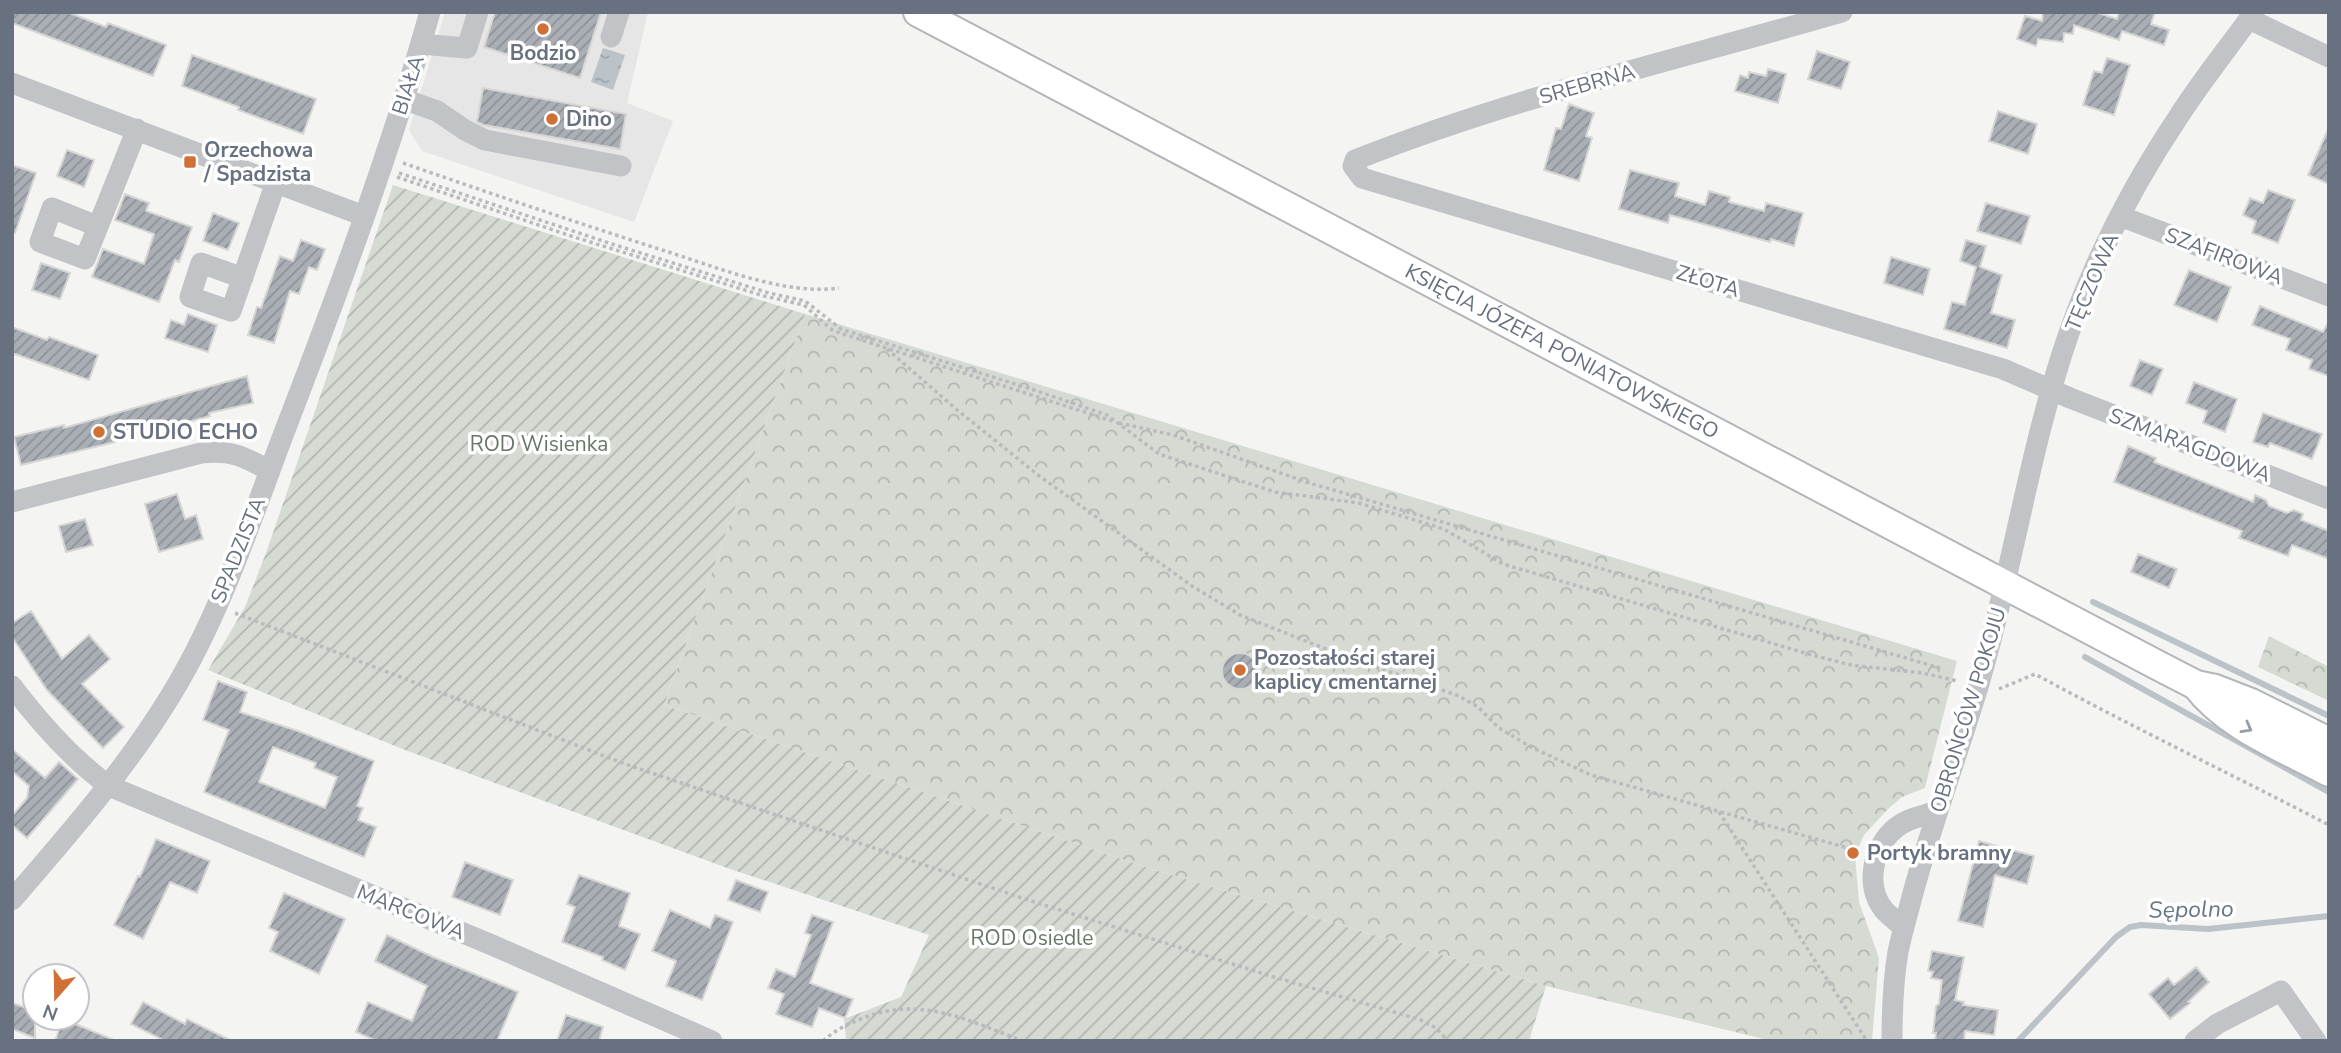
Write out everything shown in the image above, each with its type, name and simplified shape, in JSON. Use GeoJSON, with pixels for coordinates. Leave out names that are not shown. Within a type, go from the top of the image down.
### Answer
{"type":"FeatureCollection","features":[{"type":"Feature","properties":{"kind":"main road","name":"KSIĘCIA JÓZEFA PONIATOWSKIEGO"},"geometry":{"type":"LineString","coordinates":[[923,14],[2196,685],[2251,702],[2329,742]]}},
{"type":"Feature","properties":{"kind":"main road","name":"KSIĘCIA JÓZEFA PONIATOWSKIEGO"},"geometry":{"type":"LineString","coordinates":[[2196,685],[2208,700],[2238,723],[2329,772]]}},
{"type":"Feature","properties":{"kind":"street","name":"BIAŁA"},"geometry":{"type":"LineString","coordinates":[[386,166],[430,12]]}},
{"type":"Feature","properties":{"kind":"street"},"geometry":{"type":"LineString","coordinates":[[422,41],[432,45],[467,48],[478,12]]}},
{"type":"Feature","properties":{"kind":"street"},"geometry":{"type":"LineString","coordinates":[[611,37],[619,12]]}},
{"type":"Feature","properties":{"kind":"street","name":"SREBRNA"},"geometry":{"type":"LineString","coordinates":[[1362,178],[1353,166],[1355,160],[1395,144],[1529,100],[1842,12]]}},
{"type":"Feature","properties":{"kind":"street"},"geometry":{"type":"LineString","coordinates":[[2251,16],[2329,57]]}},
{"type":"Feature","properties":{"kind":"street","name":"TĘCZOWA"},"geometry":{"type":"LineString","coordinates":[[2005,585],[2051,390],[2069,332],[2090,280],[2120,216],[2179,115],[2251,16]]}},
{"type":"Feature","properties":{"kind":"street"},"geometry":{"type":"LineString","coordinates":[[12,83],[364,216]]}},
{"type":"Feature","properties":{"kind":"street"},"geometry":{"type":"LineString","coordinates":[[403,99],[437,111],[485,140],[621,166]]}},
{"type":"Feature","properties":{"kind":"street"},"geometry":{"type":"LineString","coordinates":[[97,226],[137,129]]}},
{"type":"Feature","properties":{"kind":"street","name":"SPADZISTA"},"geometry":{"type":"LineString","coordinates":[[12,900],[109,786],[171,695],[206,630],[270,471],[364,216],[386,166]]}},
{"type":"Feature","properties":{"kind":"street","name":"ZŁOTA"},"geometry":{"type":"LineString","coordinates":[[1362,178],[2003,369],[2051,390]]}},
{"type":"Feature","properties":{"kind":"street"},"geometry":{"type":"LineString","coordinates":[[243,278],[276,182]]}},
{"type":"Feature","properties":{"kind":"street","name":"SZAFIROWA"},"geometry":{"type":"LineString","coordinates":[[2120,216],[2329,296]]}},
{"type":"Feature","properties":{"kind":"street","name":"SZMARAGDOWA"},"geometry":{"type":"LineString","coordinates":[[2051,390],[2329,499]]}},
{"type":"Feature","properties":{"kind":"street"},"geometry":{"type":"LineString","coordinates":[[12,502],[201,453],[224,451],[249,459],[270,471]]}},
{"type":"Feature","properties":{"kind":"street","name":"OBROŃCÓW POKOJU"},"geometry":{"type":"LineString","coordinates":[[1892,1041],[1898,952],[1937,811],[1978,687],[2005,585]]}},
{"type":"Feature","properties":{"kind":"street","name":"MARCOWA"},"geometry":{"type":"LineString","coordinates":[[12,686],[69,751],[109,786],[492,945],[712,1041]]}},
{"type":"Feature","properties":{"kind":"street"},"geometry":{"type":"LineString","coordinates":[[1904,928],[1884,910],[1876,897],[1873,881],[1875,864],[1886,837],[1897,827],[1937,811]]}},
{"type":"Feature","properties":{"kind":"street"},"geometry":{"type":"LineString","coordinates":[[2195,1041],[2217,1024],[2281,991],[2316,1041]]}},
{"type":"Feature","properties":{"kind":"path"},"geometry":{"type":"LineString","coordinates":[[386,166],[767,282],[819,291],[839,288]]}},
{"type":"Feature","properties":{"kind":"path"},"geometry":{"type":"LineString","coordinates":[[386,166],[572,236],[804,306],[832,330],[885,348],[1119,423],[1173,435],[1306,482],[1940,667]]}},
{"type":"Feature","properties":{"kind":"path"},"geometry":{"type":"LineString","coordinates":[[386,166],[576,233],[769,293],[805,301],[841,329],[1107,415],[1159,454],[1275,492],[1359,503],[1444,530],[1503,565],[1850,665],[1922,673],[1960,681]]}},
{"type":"Feature","properties":{"kind":"path"},"geometry":{"type":"LineString","coordinates":[[885,348],[1038,475],[1192,586],[1240,615],[1331,651],[1459,695],[1478,707],[1499,728],[1531,747],[1591,775],[1862,852]]}},
{"type":"Feature","properties":{"kind":"path"},"geometry":{"type":"LineString","coordinates":[[216,605],[625,764],[1024,899],[1421,1020],[1436,1028],[1448,1041]]}},
{"type":"Feature","properties":{"kind":"path"},"geometry":{"type":"LineString","coordinates":[[1997,690],[2035,674],[2127,724],[2329,825]]}},
{"type":"Feature","properties":{"kind":"path"},"geometry":{"type":"LineString","coordinates":[[1718,811],[1867,1041]]}},
{"type":"Feature","properties":{"kind":"path"},"geometry":{"type":"LineString","coordinates":[[823,1041],[845,1025],[874,1014],[915,1007],[944,1013],[1023,1041]]}},
{"type":"Feature","properties":{"kind":"shaded area"},"geometry":{"type":"Polygon","coordinates":[[[445,12],[648,12],[627,103],[673,121],[634,222],[422,151],[409,130],[445,12]]]}},
{"type":"Feature","properties":{"kind":"green space"},"geometry":{"type":"Polygon","coordinates":[[[393,185],[805,314],[664,705],[1151,869],[1546,986],[1529,1041],[846,1041],[844,1019],[901,997],[929,935],[730,869],[405,750],[208,670],[245,607],[266,553],[393,185]]]}},
{"type":"Feature","properties":{"kind":"green space"},"geometry":{"type":"Polygon","coordinates":[[[805,314],[1957,661],[1925,788],[1902,797],[1888,809],[1864,835],[1855,855],[1859,902],[1879,958],[1872,1041],[1772,1041],[1546,986],[1151,869],[664,705],[805,314]]]}},
{"type":"Feature","properties":{"kind":"green space"},"geometry":{"type":"Polygon","coordinates":[[[2269,636],[2329,667],[2329,701],[2258,667],[2269,636]]]}},
{"type":"Feature","properties":{"kind":"water"},"geometry":{"type":"Polygon","coordinates":[[[603,48],[625,55],[613,90],[591,82],[603,48]]]}},
{"type":"Feature","properties":{"kind":"building"},"geometry":{"type":"Polygon","coordinates":[[[12,12],[67,12],[106,27],[108,23],[166,45],[153,76],[12,23],[12,12]]]}},
{"type":"Feature","properties":{"kind":"building","name":"Bodzio"},"geometry":{"type":"Polygon","coordinates":[[[495,12],[601,12],[580,78],[484,47],[495,12]]]}},
{"type":"Feature","properties":{"kind":"building"},"geometry":{"type":"Polygon","coordinates":[[[2043,12],[2095,12],[2117,19],[2119,12],[2155,12],[2151,24],[2169,30],[2164,45],[2122,31],[2119,40],[2074,25],[2073,34],[2064,33],[2063,42],[2038,39],[2036,46],[2017,39],[2025,16],[2042,21],[2043,12]]]}},
{"type":"Feature","properties":{"kind":"building"},"geometry":{"type":"Polygon","coordinates":[[[1817,51],[1850,62],[1841,89],[1808,79],[1817,51]]]}},
{"type":"Feature","properties":{"kind":"building"},"geometry":{"type":"Polygon","coordinates":[[[192,55],[316,99],[303,134],[182,86],[192,55]]]}},
{"type":"Feature","properties":{"kind":"building"},"geometry":{"type":"Polygon","coordinates":[[[2107,58],[2130,65],[2114,115],[2083,105],[2094,71],[2102,73],[2107,58]]]}},
{"type":"Feature","properties":{"kind":"building"},"geometry":{"type":"Polygon","coordinates":[[[1768,69],[1786,74],[1778,103],[1735,91],[1740,75],[1748,78],[1749,72],[1766,76],[1768,69]]]}},
{"type":"Feature","properties":{"kind":"building","name":"Dino"},"geometry":{"type":"Polygon","coordinates":[[[483,88],[626,114],[620,149],[477,122],[483,88]]]}},
{"type":"Feature","properties":{"kind":"building"},"geometry":{"type":"Polygon","coordinates":[[[1569,104],[1594,113],[1586,136],[1592,138],[1579,181],[1544,170],[1556,128],[1561,129],[1569,104]]]}},
{"type":"Feature","properties":{"kind":"building"},"geometry":{"type":"Polygon","coordinates":[[[1998,111],[2037,124],[2028,154],[1989,141],[1998,111]]]}},
{"type":"Feature","properties":{"kind":"building"},"geometry":{"type":"Polygon","coordinates":[[[2329,127],[2329,184],[2308,175],[2329,127]]]}},
{"type":"Feature","properties":{"kind":"building"},"geometry":{"type":"Polygon","coordinates":[[[67,150],[94,160],[84,187],[57,176],[67,150]]]}},
{"type":"Feature","properties":{"kind":"building"},"geometry":{"type":"Polygon","coordinates":[[[12,165],[36,173],[15,233],[12,233],[12,165]]]}},
{"type":"Feature","properties":{"kind":"building"},"geometry":{"type":"Polygon","coordinates":[[[1630,170],[1679,183],[1675,196],[1705,205],[1709,191],[1730,197],[1729,202],[1764,211],[1766,203],[1803,213],[1794,246],[1670,215],[1668,223],[1619,209],[1630,170]]]}},
{"type":"Feature","properties":{"kind":"building"},"geometry":{"type":"Polygon","coordinates":[[[2268,190],[2295,200],[2278,243],[2252,233],[2256,221],[2243,215],[2250,198],[2263,203],[2268,190]]]}},
{"type":"Feature","properties":{"kind":"building"},"geometry":{"type":"Polygon","coordinates":[[[125,194],[149,203],[146,211],[192,227],[179,262],[175,260],[159,302],[92,277],[103,249],[144,264],[154,234],[115,220],[125,194]]]}},
{"type":"Feature","properties":{"kind":"building"},"geometry":{"type":"Polygon","coordinates":[[[1986,203],[2030,216],[2021,244],[1977,231],[1986,203]]]}},
{"type":"Feature","properties":{"kind":"building"},"geometry":{"type":"Polygon","coordinates":[[[213,213],[239,223],[228,250],[203,241],[213,213]]]}},
{"type":"Feature","properties":{"kind":"building"},"geometry":{"type":"Polygon","coordinates":[[[301,240],[325,249],[317,270],[309,267],[299,294],[290,291],[274,343],[248,335],[257,307],[261,308],[280,256],[293,261],[301,240]]]}},
{"type":"Feature","properties":{"kind":"building"},"geometry":{"type":"Polygon","coordinates":[[[1966,240],[1986,246],[1980,267],[2002,275],[1991,313],[2015,320],[2007,348],[1944,329],[1952,302],[1965,305],[1976,267],[1960,261],[1966,240]]]}},
{"type":"Feature","properties":{"kind":"building"},"geometry":{"type":"Polygon","coordinates":[[[1891,257],[1930,269],[1923,295],[1884,283],[1891,257]]]}},
{"type":"Feature","properties":{"kind":"building"},"geometry":{"type":"Polygon","coordinates":[[[41,263],[70,273],[60,299],[32,290],[41,263]]]}},
{"type":"Feature","properties":{"kind":"building"},"geometry":{"type":"Polygon","coordinates":[[[2189,270],[2231,287],[2217,322],[2174,305],[2189,270]]]}},
{"type":"Feature","properties":{"kind":"building"},"geometry":{"type":"Polygon","coordinates":[[[2260,306],[2323,332],[2329,321],[2329,376],[2309,369],[2312,360],[2286,350],[2290,339],[2252,325],[2260,306]]]}},
{"type":"Feature","properties":{"kind":"building"},"geometry":{"type":"Polygon","coordinates":[[[188,314],[217,325],[208,352],[165,338],[171,320],[184,325],[188,314]]]}},
{"type":"Feature","properties":{"kind":"building"},"geometry":{"type":"Polygon","coordinates":[[[12,327],[98,355],[89,380],[12,353],[12,327]]]}},
{"type":"Feature","properties":{"kind":"building"},"geometry":{"type":"Polygon","coordinates":[[[2140,360],[2163,369],[2152,395],[2130,386],[2140,360]]]}},
{"type":"Feature","properties":{"kind":"building"},"geometry":{"type":"Polygon","coordinates":[[[247,376],[253,403],[21,465],[14,437],[64,425],[64,428],[247,376]]]}},
{"type":"Feature","properties":{"kind":"building"},"geometry":{"type":"Polygon","coordinates":[[[2194,382],[2237,399],[2225,432],[2203,423],[2207,411],[2186,403],[2194,382]]]}},
{"type":"Feature","properties":{"kind":"building"},"geometry":{"type":"Polygon","coordinates":[[[2263,413],[2322,434],[2312,459],[2270,443],[2268,447],[2253,442],[2263,413]]]}},
{"type":"Feature","properties":{"kind":"building"},"geometry":{"type":"Polygon","coordinates":[[[2128,446],[2156,458],[2154,462],[2253,502],[2255,495],[2266,500],[2269,506],[2287,513],[2294,510],[2303,514],[2301,520],[2329,531],[2329,559],[2292,545],[2288,556],[2239,538],[2242,531],[2114,482],[2128,446]]]}},
{"type":"Feature","properties":{"kind":"building"},"geometry":{"type":"Polygon","coordinates":[[[177,494],[185,519],[196,515],[203,539],[159,552],[145,504],[177,494]]]}},
{"type":"Feature","properties":{"kind":"building"},"geometry":{"type":"Polygon","coordinates":[[[85,519],[93,545],[66,552],[59,526],[85,519]]]}},
{"type":"Feature","properties":{"kind":"building"},"geometry":{"type":"Polygon","coordinates":[[[2138,554],[2177,569],[2169,588],[2131,572],[2138,554]]]}},
{"type":"Feature","properties":{"kind":"building"},"geometry":{"type":"Polygon","coordinates":[[[31,611],[62,659],[89,635],[110,659],[82,684],[124,727],[103,748],[47,690],[12,637],[12,623],[31,611]]]}},
{"type":"Feature","properties":{"kind":"building","name":"Pozostałości starej kaplicy cmentarnej"},"geometry":{"type":"Polygon","coordinates":[[[1240,653],[1252,659],[1258,671],[1252,683],[1240,689],[1228,683],[1222,671],[1228,659],[1240,653]]]}},
{"type":"Feature","properties":{"kind":"building"},"geometry":{"type":"Polygon","coordinates":[[[218,681],[247,692],[240,712],[374,761],[357,806],[363,808],[358,820],[376,827],[364,857],[204,792],[229,730],[203,720],[218,681]],[[273,747],[259,782],[325,808],[337,777],[314,768],[316,763],[273,747]]]}},
{"type":"Feature","properties":{"kind":"building"},"geometry":{"type":"Polygon","coordinates":[[[12,749],[45,778],[59,762],[78,779],[27,838],[12,825],[12,816],[27,798],[29,786],[12,771],[12,749]]]}},
{"type":"Feature","properties":{"kind":"building"},"geometry":{"type":"Polygon","coordinates":[[[156,839],[210,861],[197,893],[170,882],[143,939],[114,925],[138,876],[140,877],[156,839]]]}},
{"type":"Feature","properties":{"kind":"building"},"geometry":{"type":"Polygon","coordinates":[[[1979,841],[2034,856],[2027,884],[1995,875],[1983,927],[1958,921],[1979,841]]]}},
{"type":"Feature","properties":{"kind":"building"},"geometry":{"type":"Polygon","coordinates":[[[465,862],[513,880],[500,915],[452,897],[465,862]]]}},
{"type":"Feature","properties":{"kind":"building"},"geometry":{"type":"Polygon","coordinates":[[[579,875],[630,893],[619,926],[640,934],[625,970],[602,960],[603,957],[562,942],[575,907],[567,904],[579,875]]]}},
{"type":"Feature","properties":{"kind":"building"},"geometry":{"type":"Polygon","coordinates":[[[736,880],[768,892],[760,912],[728,900],[736,880]]]}},
{"type":"Feature","properties":{"kind":"building"},"geometry":{"type":"Polygon","coordinates":[[[284,893],[345,919],[319,974],[270,951],[278,932],[269,928],[284,893]]]}},
{"type":"Feature","properties":{"kind":"building"},"geometry":{"type":"Polygon","coordinates":[[[670,910],[710,928],[715,915],[733,922],[702,1000],[666,986],[676,961],[652,951],[670,910]]]}},
{"type":"Feature","properties":{"kind":"building"},"geometry":{"type":"Polygon","coordinates":[[[812,915],[833,922],[810,983],[853,999],[845,1018],[819,1008],[812,1027],[776,1014],[784,994],[768,988],[776,969],[795,977],[811,935],[805,933],[812,915]]]}},
{"type":"Feature","properties":{"kind":"building"},"geometry":{"type":"Polygon","coordinates":[[[387,935],[518,992],[497,1041],[377,1041],[356,1032],[368,1002],[412,1021],[427,986],[375,961],[387,935]]]}},
{"type":"Feature","properties":{"kind":"building"},"geometry":{"type":"Polygon","coordinates":[[[1932,951],[1964,957],[1955,1000],[1964,1002],[1963,1005],[1998,1010],[1994,1035],[1965,1031],[1964,1041],[1935,1041],[1936,1033],[1933,1033],[1936,1006],[1939,1004],[1942,980],[1931,978],[1933,972],[1928,971],[1932,951]]]}},
{"type":"Feature","properties":{"kind":"building"},"geometry":{"type":"Polygon","coordinates":[[[2196,967],[2209,982],[2188,1002],[2190,1003],[2170,1019],[2149,994],[2168,978],[2174,985],[2196,967]]]}},
{"type":"Feature","properties":{"kind":"building"},"geometry":{"type":"Polygon","coordinates":[[[143,1002],[185,1024],[187,1019],[232,1041],[165,1041],[131,1024],[143,1002]]]}},
{"type":"Feature","properties":{"kind":"building"},"geometry":{"type":"Polygon","coordinates":[[[12,1003],[21,1006],[21,1032],[35,1032],[35,1038],[12,1029],[12,1003]]]}},
{"type":"Feature","properties":{"kind":"building"},"geometry":{"type":"Polygon","coordinates":[[[566,1015],[603,1027],[599,1041],[557,1041],[566,1015]]]}},
{"type":"Feature","properties":{"kind":"building"},"geometry":{"type":"Polygon","coordinates":[[[91,1031],[114,1040],[114,1041],[55,1041],[58,1032],[91,1031]]]}},
{"type":"Feature","properties":{"kind":"waterway"},"geometry":{"type":"LineString","coordinates":[[2093,602],[2329,716]]}},
{"type":"Feature","properties":{"kind":"waterway"},"geometry":{"type":"LineString","coordinates":[[2085,657],[2329,792]]}},
{"type":"Feature","properties":{"kind":"waterway","name":"Sępolno"},"geometry":{"type":"LineString","coordinates":[[2018,1041],[2116,937],[2130,927],[2141,925],[2208,929],[2329,916]]}},
{"type":"Feature","properties":{"kind":"place","name":"Bodzio"},"geometry":{"type":"Point","coordinates":[543,29]}},
{"type":"Feature","properties":{"kind":"place","name":"Dino"},"geometry":{"type":"Point","coordinates":[552,119]}},
{"type":"Feature","properties":{"kind":"place","name":"Orzechowa / Spadzista"},"geometry":{"type":"Point","coordinates":[190,162]}},
{"type":"Feature","properties":{"kind":"place","name":"STUDIO ECHO"},"geometry":{"type":"Point","coordinates":[99,432]}},
{"type":"Feature","properties":{"kind":"place","name":"Pozostałości starej kaplicy cmentarnej"},"geometry":{"type":"Point","coordinates":[1240,670]}},
{"type":"Feature","properties":{"kind":"place","name":"Portyk bramny"},"geometry":{"type":"Point","coordinates":[1853,853]}},
{"type":"Feature","properties":{"kind":"park label","name":"ROD Wisienka"},"geometry":{"type":"Point","coordinates":[539,444]}},
{"type":"Feature","properties":{"kind":"park label","name":"ROD Osiedle"},"geometry":{"type":"Point","coordinates":[1032,938]}}]}
